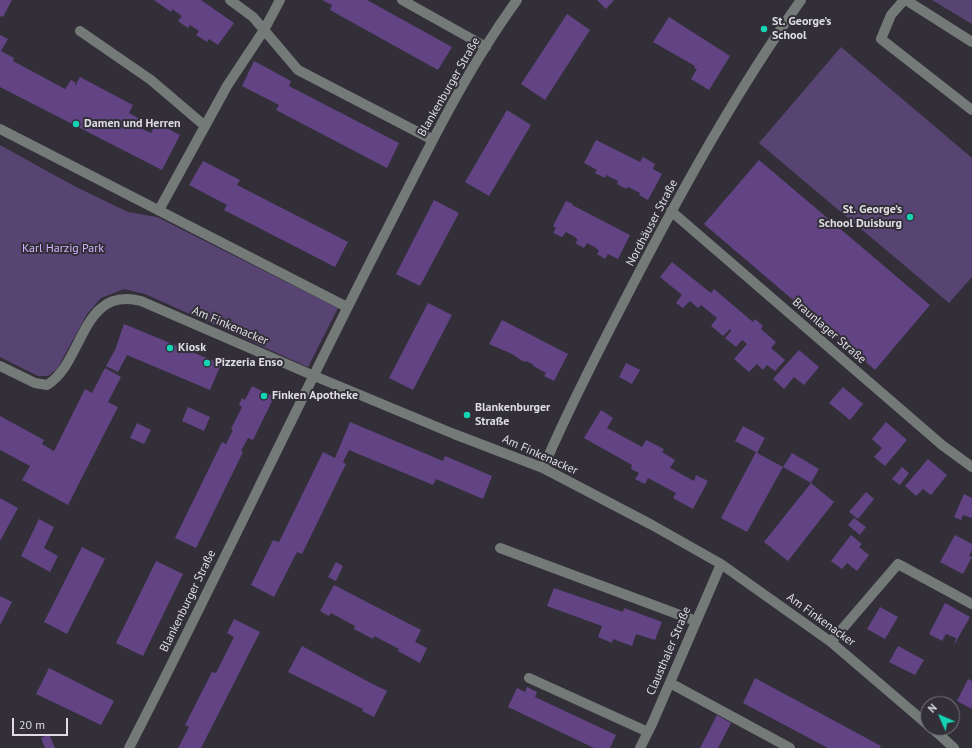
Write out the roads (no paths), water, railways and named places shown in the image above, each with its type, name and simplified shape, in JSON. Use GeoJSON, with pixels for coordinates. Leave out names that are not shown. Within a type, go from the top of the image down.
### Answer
{"type":"FeatureCollection","features":[{"type":"Feature","properties":{"kind":"street"},"geometry":{"type":"LineString","coordinates":[[230,0],[254,17],[298,70],[433,140]]}},
{"type":"Feature","properties":{"kind":"street"},"geometry":{"type":"LineString","coordinates":[[159,210],[227,86],[264,30],[280,0]]}},
{"type":"Feature","properties":{"kind":"street"},"geometry":{"type":"LineString","coordinates":[[402,0],[486,47]]}},
{"type":"Feature","properties":{"kind":"street","name":"Blankenburger Straße"},"geometry":{"type":"LineString","coordinates":[[129,748],[210,588],[312,375],[433,140],[486,47],[517,0]]}},
{"type":"Feature","properties":{"kind":"street","name":"Nordhäuser Straße"},"geometry":{"type":"LineString","coordinates":[[543,468],[568,410],[672,212],[736,98],[801,0]]}},
{"type":"Feature","properties":{"kind":"street"},"geometry":{"type":"LineString","coordinates":[[972,42],[905,0],[891,15],[880,39],[972,110]]}},
{"type":"Feature","properties":{"kind":"street"},"geometry":{"type":"LineString","coordinates":[[80,31],[151,80],[205,126]]}},
{"type":"Feature","properties":{"kind":"street"},"geometry":{"type":"LineString","coordinates":[[0,129],[347,307]]}},
{"type":"Feature","properties":{"kind":"street","name":"Braunlager Straße"},"geometry":{"type":"LineString","coordinates":[[672,212],[942,445],[972,468]]}},
{"type":"Feature","properties":{"kind":"street","name":"Am Finkenacker"},"geometry":{"type":"LineString","coordinates":[[0,366],[35,383],[46,385],[61,374],[92,318],[103,306],[118,300],[130,298],[141,301],[312,375],[454,434],[543,468],[652,525],[720,564],[831,642],[920,717]]}},
{"type":"Feature","properties":{"kind":"street"},"geometry":{"type":"LineString","coordinates":[[500,548],[696,621]]}},
{"type":"Feature","properties":{"kind":"street","name":"Clausthaler Straße"},"geometry":{"type":"LineString","coordinates":[[640,748],[670,683],[720,564]]}},
{"type":"Feature","properties":{"kind":"street"},"geometry":{"type":"LineString","coordinates":[[831,642],[898,564],[972,604]]}},
{"type":"Feature","properties":{"kind":"street"},"geometry":{"type":"LineString","coordinates":[[529,678],[648,732]]}},
{"type":"Feature","properties":{"kind":"street"},"geometry":{"type":"LineString","coordinates":[[670,683],[790,748]]}},
{"type":"Feature","properties":{"kind":"street"},"geometry":{"type":"LineString","coordinates":[[941,736],[954,748]]}},
{"type":"Feature","properties":{"kind":"place","name":"St. George’s School"},"geometry":{"type":"Point","coordinates":[764,29]}},
{"type":"Feature","properties":{"kind":"place","name":"Damen und Herren"},"geometry":{"type":"Point","coordinates":[76,124]}},
{"type":"Feature","properties":{"kind":"place","name":"St. George’s School Duisburg"},"geometry":{"type":"Point","coordinates":[910,217]}},
{"type":"Feature","properties":{"kind":"place","name":"Kiosk"},"geometry":{"type":"Point","coordinates":[170,348]}},
{"type":"Feature","properties":{"kind":"place","name":"Pizzeria Enso"},"geometry":{"type":"Point","coordinates":[207,363]}},
{"type":"Feature","properties":{"kind":"place","name":"Finken Apotheke"},"geometry":{"type":"Point","coordinates":[264,396]}},
{"type":"Feature","properties":{"kind":"place","name":"Blankenburger Straße"},"geometry":{"type":"Point","coordinates":[467,415]}},
{"type":"Feature","properties":{"kind":"park label","name":"Karl Harzig Park"},"geometry":{"type":"Point","coordinates":[63,249]}}]}
